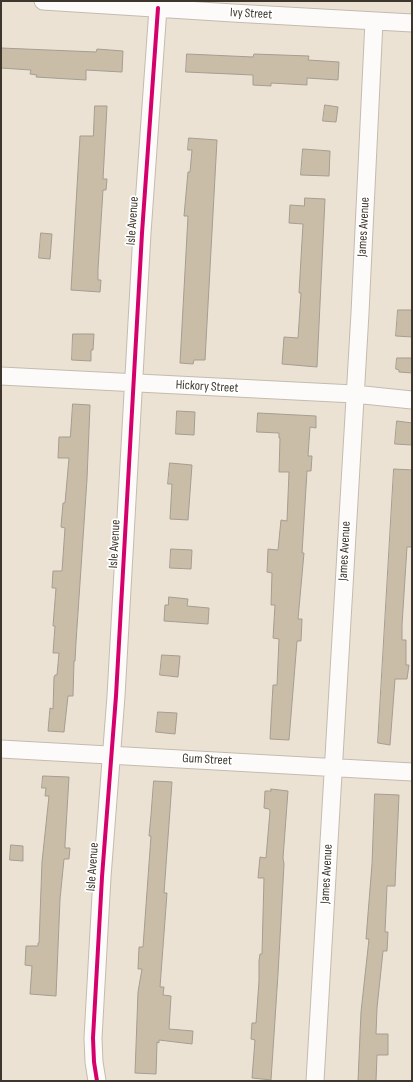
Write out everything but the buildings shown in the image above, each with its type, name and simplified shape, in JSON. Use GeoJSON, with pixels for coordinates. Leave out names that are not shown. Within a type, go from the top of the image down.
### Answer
{"type":"FeatureCollection","features":[{"type":"Feature","properties":{"kind":"street","name":"Ivy Street"},"geometry":{"type":"LineString","coordinates":[[43,1],[412,23]]}},
{"type":"Feature","properties":{"kind":"street","name":"Isle Avenue"},"geometry":{"type":"LineString","coordinates":[[97,1081],[94,1062],[94,1038],[142,233],[158,8]]}},
{"type":"Feature","properties":{"kind":"street","name":"James Avenue"},"geometry":{"type":"LineString","coordinates":[[315,1081],[374,21]]}},
{"type":"Feature","properties":{"kind":"street","name":"Hickory Street"},"geometry":{"type":"LineString","coordinates":[[1,376],[134,384],[354,394],[412,400]]}},
{"type":"Feature","properties":{"kind":"street","name":"Gum Street"},"geometry":{"type":"LineString","coordinates":[[1,749],[333,766],[412,772]]}},
{"type":"Feature","properties":{"kind":"cycle path"},"geometry":{"type":"LineString","coordinates":[[97,1081],[94,1062],[93,1038],[102,877],[116,696],[142,233],[158,8]]}}]}
